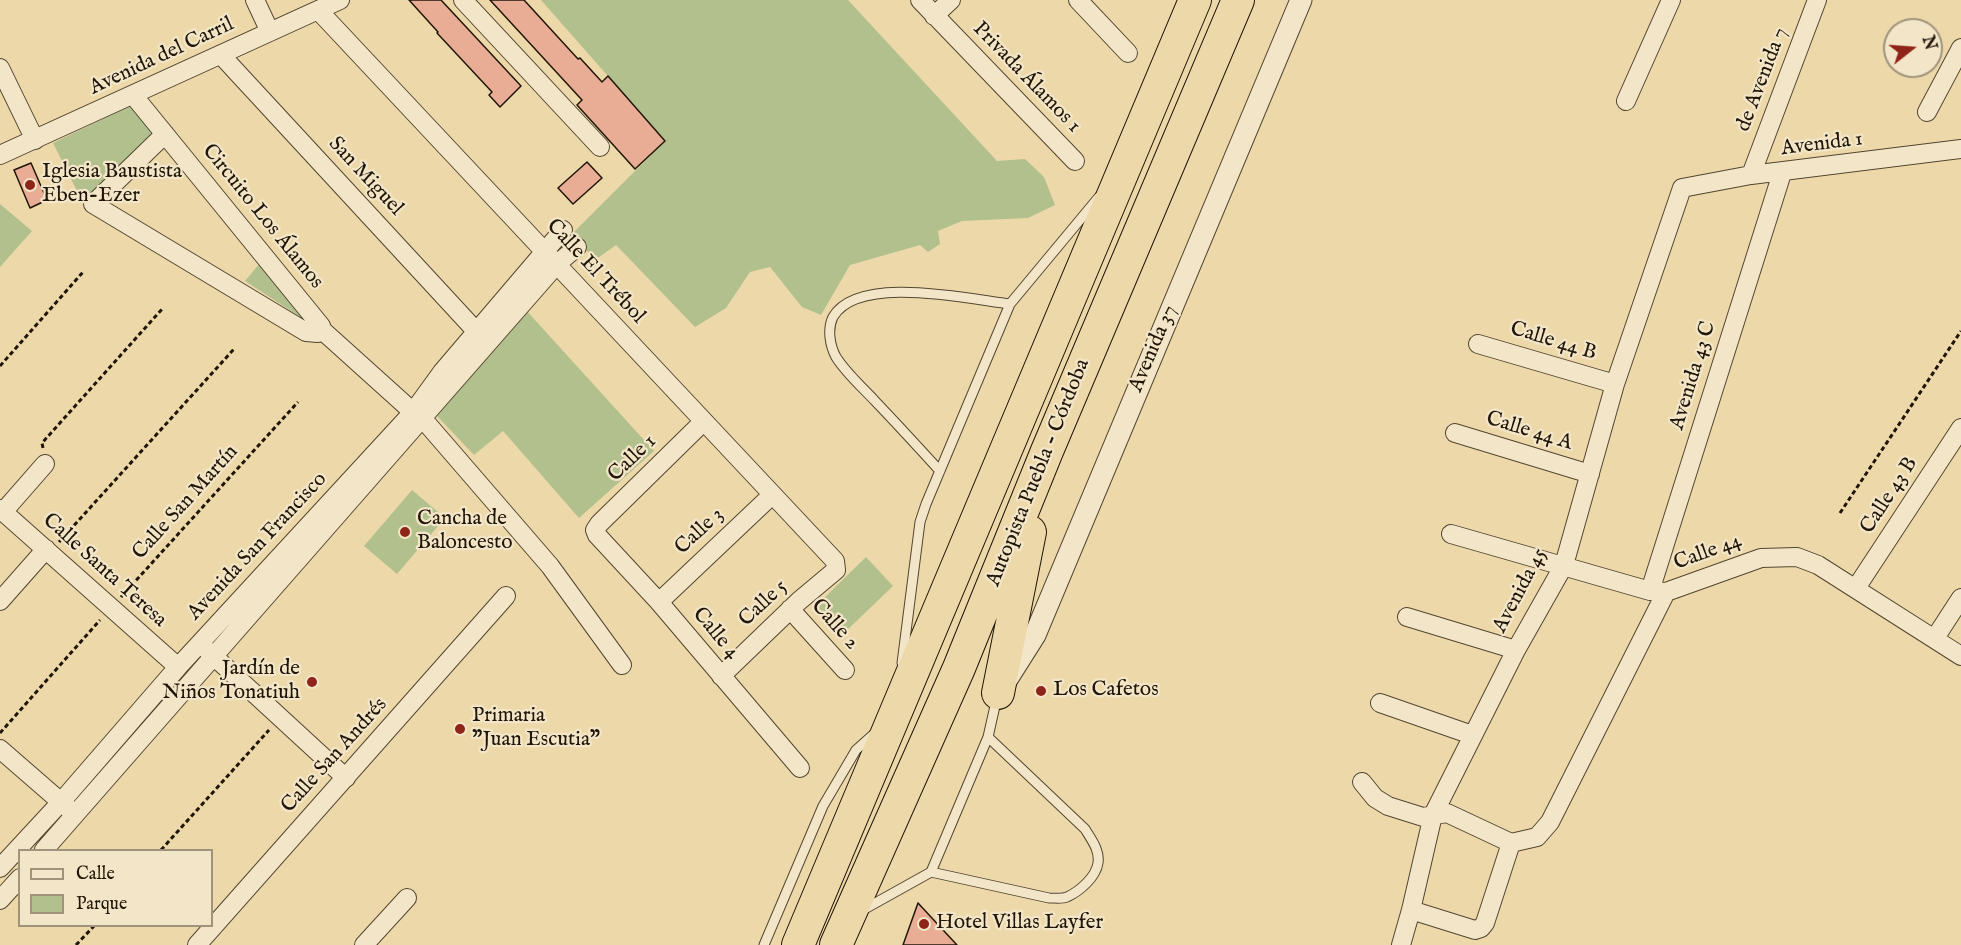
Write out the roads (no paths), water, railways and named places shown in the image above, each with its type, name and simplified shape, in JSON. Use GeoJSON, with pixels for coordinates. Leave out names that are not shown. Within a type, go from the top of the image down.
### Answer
{"type":"FeatureCollection","features":[{"type":"Feature","properties":{"kind":"highway","name":"Autopista Puebla - Córdoba"},"geometry":{"type":"LineString","coordinates":[[798,945],[1195,0]]}},
{"type":"Feature","properties":{"kind":"highway","name":"Autopista Puebla - Córdoba"},"geometry":{"type":"LineString","coordinates":[[841,932],[959,668],[1047,451],[1238,0]]}},
{"type":"Feature","properties":{"kind":"highway"},"geometry":{"type":"LineString","coordinates":[[998,693],[1047,451]]}},
{"type":"Feature","properties":{"kind":"street"},"geometry":{"type":"LineString","coordinates":[[255,0],[270,32]]}},
{"type":"Feature","properties":{"kind":"street","name":"Avenida del Carril"},"geometry":{"type":"LineString","coordinates":[[0,155],[340,0]]}},
{"type":"Feature","properties":{"kind":"street"},"geometry":{"type":"LineString","coordinates":[[463,0],[600,147]]}},
{"type":"Feature","properties":{"kind":"street","name":"Privada Álamos 1"},"geometry":{"type":"LineString","coordinates":[[920,0],[1075,161]]}},
{"type":"Feature","properties":{"kind":"street"},"geometry":{"type":"LineString","coordinates":[[934,16],[951,0]]}},
{"type":"Feature","properties":{"kind":"street"},"geometry":{"type":"LineString","coordinates":[[1078,0],[1128,53]]}},
{"type":"Feature","properties":{"kind":"street","name":"Avenida 37"},"geometry":{"type":"LineString","coordinates":[[998,693],[1035,635],[1301,0]]}},
{"type":"Feature","properties":{"kind":"street"},"geometry":{"type":"LineString","coordinates":[[1626,101],[1671,0]]}},
{"type":"Feature","properties":{"kind":"street","name":"de Avenida 7"},"geometry":{"type":"LineString","coordinates":[[1751,176],[1817,0]]}},
{"type":"Feature","properties":{"kind":"street","name":"Calle El Trébol"},"geometry":{"type":"LineString","coordinates":[[318,10],[837,565]]}},
{"type":"Feature","properties":{"kind":"street"},"geometry":{"type":"LineString","coordinates":[[1928,112],[1961,48]]}},
{"type":"Feature","properties":{"kind":"street","name":"San Miguel"},"geometry":{"type":"LineString","coordinates":[[221,55],[476,331]]}},
{"type":"Feature","properties":{"kind":"street"},"geometry":{"type":"LineString","coordinates":[[0,68],[35,140]]}},
{"type":"Feature","properties":{"kind":"street","name":"Circuito Los Álamos"},"geometry":{"type":"LineString","coordinates":[[133,95],[322,330],[418,416],[550,566],[622,665]]}},
{"type":"Feature","properties":{"kind":"street"},"geometry":{"type":"LineString","coordinates":[[165,134],[93,204],[306,332],[318,333],[322,330]]}},
{"type":"Feature","properties":{"kind":"street","name":"Avenida 1"},"geometry":{"type":"LineString","coordinates":[[1689,185],[1961,149]]}},
{"type":"Feature","properties":{"kind":"street","name":"Avenida 43 C"},"geometry":{"type":"LineString","coordinates":[[1511,843],[1537,837],[1550,822],[1658,592],[1782,173]]}},
{"type":"Feature","properties":{"kind":"street","name":"Avenida 45"},"geometry":{"type":"LineString","coordinates":[[1401,945],[1433,814],[1516,650],[1564,565],[1615,384],[1682,188],[1689,185]]}},
{"type":"Feature","properties":{"kind":"street"},"geometry":{"type":"LineString","coordinates":[[552,258],[564,230]]}},
{"type":"Feature","properties":{"kind":"street"},"geometry":{"type":"LineString","coordinates":[[552,258],[577,246]]}},
{"type":"Feature","properties":{"kind":"street","name":"Avenida San Francisco"},"geometry":{"type":"LineString","coordinates":[[448,377],[476,331],[552,258]]}},
{"type":"Feature","properties":{"kind":"street","name":"Avenida San Francisco"},"geometry":{"type":"LineString","coordinates":[[45,849],[215,657],[418,416],[448,377],[552,258]]}},
{"type":"Feature","properties":{"kind":"street","name":"Calle 44 B"},"geometry":{"type":"LineString","coordinates":[[1478,344],[1615,384]]}},
{"type":"Feature","properties":{"kind":"street","name":"Avenida San Francisco"},"geometry":{"type":"LineString","coordinates":[[0,868],[61,802],[177,667],[418,416]]}},
{"type":"Feature","properties":{"kind":"street","name":"Calle 1"},"geometry":{"type":"LineString","coordinates":[[595,530],[704,422]]}},
{"type":"Feature","properties":{"kind":"street","name":"Calle 43 B"},"geometry":{"type":"LineString","coordinates":[[1857,588],[1961,428]]}},
{"type":"Feature","properties":{"kind":"street","name":"Calle 44 A"},"geometry":{"type":"LineString","coordinates":[[1455,433],[1590,474]]}},
{"type":"Feature","properties":{"kind":"street"},"geometry":{"type":"LineString","coordinates":[[1,510],[45,464]]}},
{"type":"Feature","properties":{"kind":"street","name":"Calle 3"},"geometry":{"type":"LineString","coordinates":[[659,602],[772,495]]}},
{"type":"Feature","properties":{"kind":"street","name":"Calle Santa Teresa"},"geometry":{"type":"LineString","coordinates":[[1,510],[177,667]]}},
{"type":"Feature","properties":{"kind":"street","name":"Calle 4"},"geometry":{"type":"LineString","coordinates":[[595,530],[800,768]]}},
{"type":"Feature","properties":{"kind":"street"},"geometry":{"type":"LineString","coordinates":[[1451,534],[1658,592]]}},
{"type":"Feature","properties":{"kind":"street"},"geometry":{"type":"LineString","coordinates":[[0,601],[48,550]]}},
{"type":"Feature","properties":{"kind":"street","name":"Calle 44"},"geometry":{"type":"LineString","coordinates":[[1658,592],[1761,558],[1797,557],[1818,565],[1857,588],[1961,656]]}},
{"type":"Feature","properties":{"kind":"street","name":"Calle 5"},"geometry":{"type":"LineString","coordinates":[[721,676],[790,609],[836,570],[837,565]]}},
{"type":"Feature","properties":{"kind":"street","name":"Calle San Andrés"},"geometry":{"type":"LineString","coordinates":[[213,927],[506,596]]}},
{"type":"Feature","properties":{"kind":"street"},"geometry":{"type":"LineString","coordinates":[[1935,638],[1961,598]]}},
{"type":"Feature","properties":{"kind":"street","name":"Calle 2"},"geometry":{"type":"LineString","coordinates":[[790,609],[845,670]]}},
{"type":"Feature","properties":{"kind":"street"},"geometry":{"type":"LineString","coordinates":[[1407,617],[1516,650]]}},
{"type":"Feature","properties":{"kind":"street"},"geometry":{"type":"LineString","coordinates":[[200,643],[345,778]]}},
{"type":"Feature","properties":{"kind":"street"},"geometry":{"type":"LineString","coordinates":[[1380,703],[1472,735]]}},
{"type":"Feature","properties":{"kind":"street"},"geometry":{"type":"LineString","coordinates":[[0,749],[76,815]]}},
{"type":"Feature","properties":{"kind":"street"},"geometry":{"type":"LineString","coordinates":[[1362,782],[1375,798],[1388,806],[1423,817],[1447,813],[1511,843],[1485,923],[1481,928],[1475,930],[1411,910]]}},
{"type":"Feature","properties":{"kind":"street"},"geometry":{"type":"LineString","coordinates":[[0,900],[18,880]]}},
{"type":"Feature","properties":{"kind":"street"},"geometry":{"type":"LineString","coordinates":[[376,941],[407,898]]}},
{"type":"Feature","properties":{"kind":"street","name":"Calle San Andrés"},"geometry":{"type":"LineString","coordinates":[[197,945],[213,927]]}},
{"type":"Feature","properties":{"kind":"lane"},"geometry":{"type":"LineString","coordinates":[[764,945],[822,806],[856,750],[896,714],[920,522],[973,390],[1011,304],[1127,162]]}},
{"type":"Feature","properties":{"kind":"lane"},"geometry":{"type":"LineString","coordinates":[[940,471],[853,378],[836,356],[829,335],[831,321],[838,310],[858,297],[888,292],[923,293],[1011,304]]}},
{"type":"Feature","properties":{"kind":"lane"},"geometry":{"type":"LineString","coordinates":[[841,932],[931,872],[988,737],[998,693]]}},
{"type":"Feature","properties":{"kind":"lane"},"geometry":{"type":"LineString","coordinates":[[931,872],[1049,898],[1066,898],[1091,879],[1098,863],[1096,846],[1085,829],[988,737]]}},
{"type":"Feature","properties":{"kind":"place","name":"Iglesia Baustista Eben-Ezer"},"geometry":{"type":"Point","coordinates":[30,185]}},
{"type":"Feature","properties":{"kind":"place","name":"Cancha de Baloncesto"},"geometry":{"type":"Point","coordinates":[405,532]}},
{"type":"Feature","properties":{"kind":"place","name":"Jardín de Niños Tonatiuh"},"geometry":{"type":"Point","coordinates":[312,682]}},
{"type":"Feature","properties":{"kind":"place","name":"Los Cafetos"},"geometry":{"type":"Point","coordinates":[1041,691]}},
{"type":"Feature","properties":{"kind":"place","name":"Primaria \"Juan Escutia\""},"geometry":{"type":"Point","coordinates":[460,729]}},
{"type":"Feature","properties":{"kind":"place","name":"Hotel Villas Layfer"},"geometry":{"type":"Point","coordinates":[924,924]}}]}
